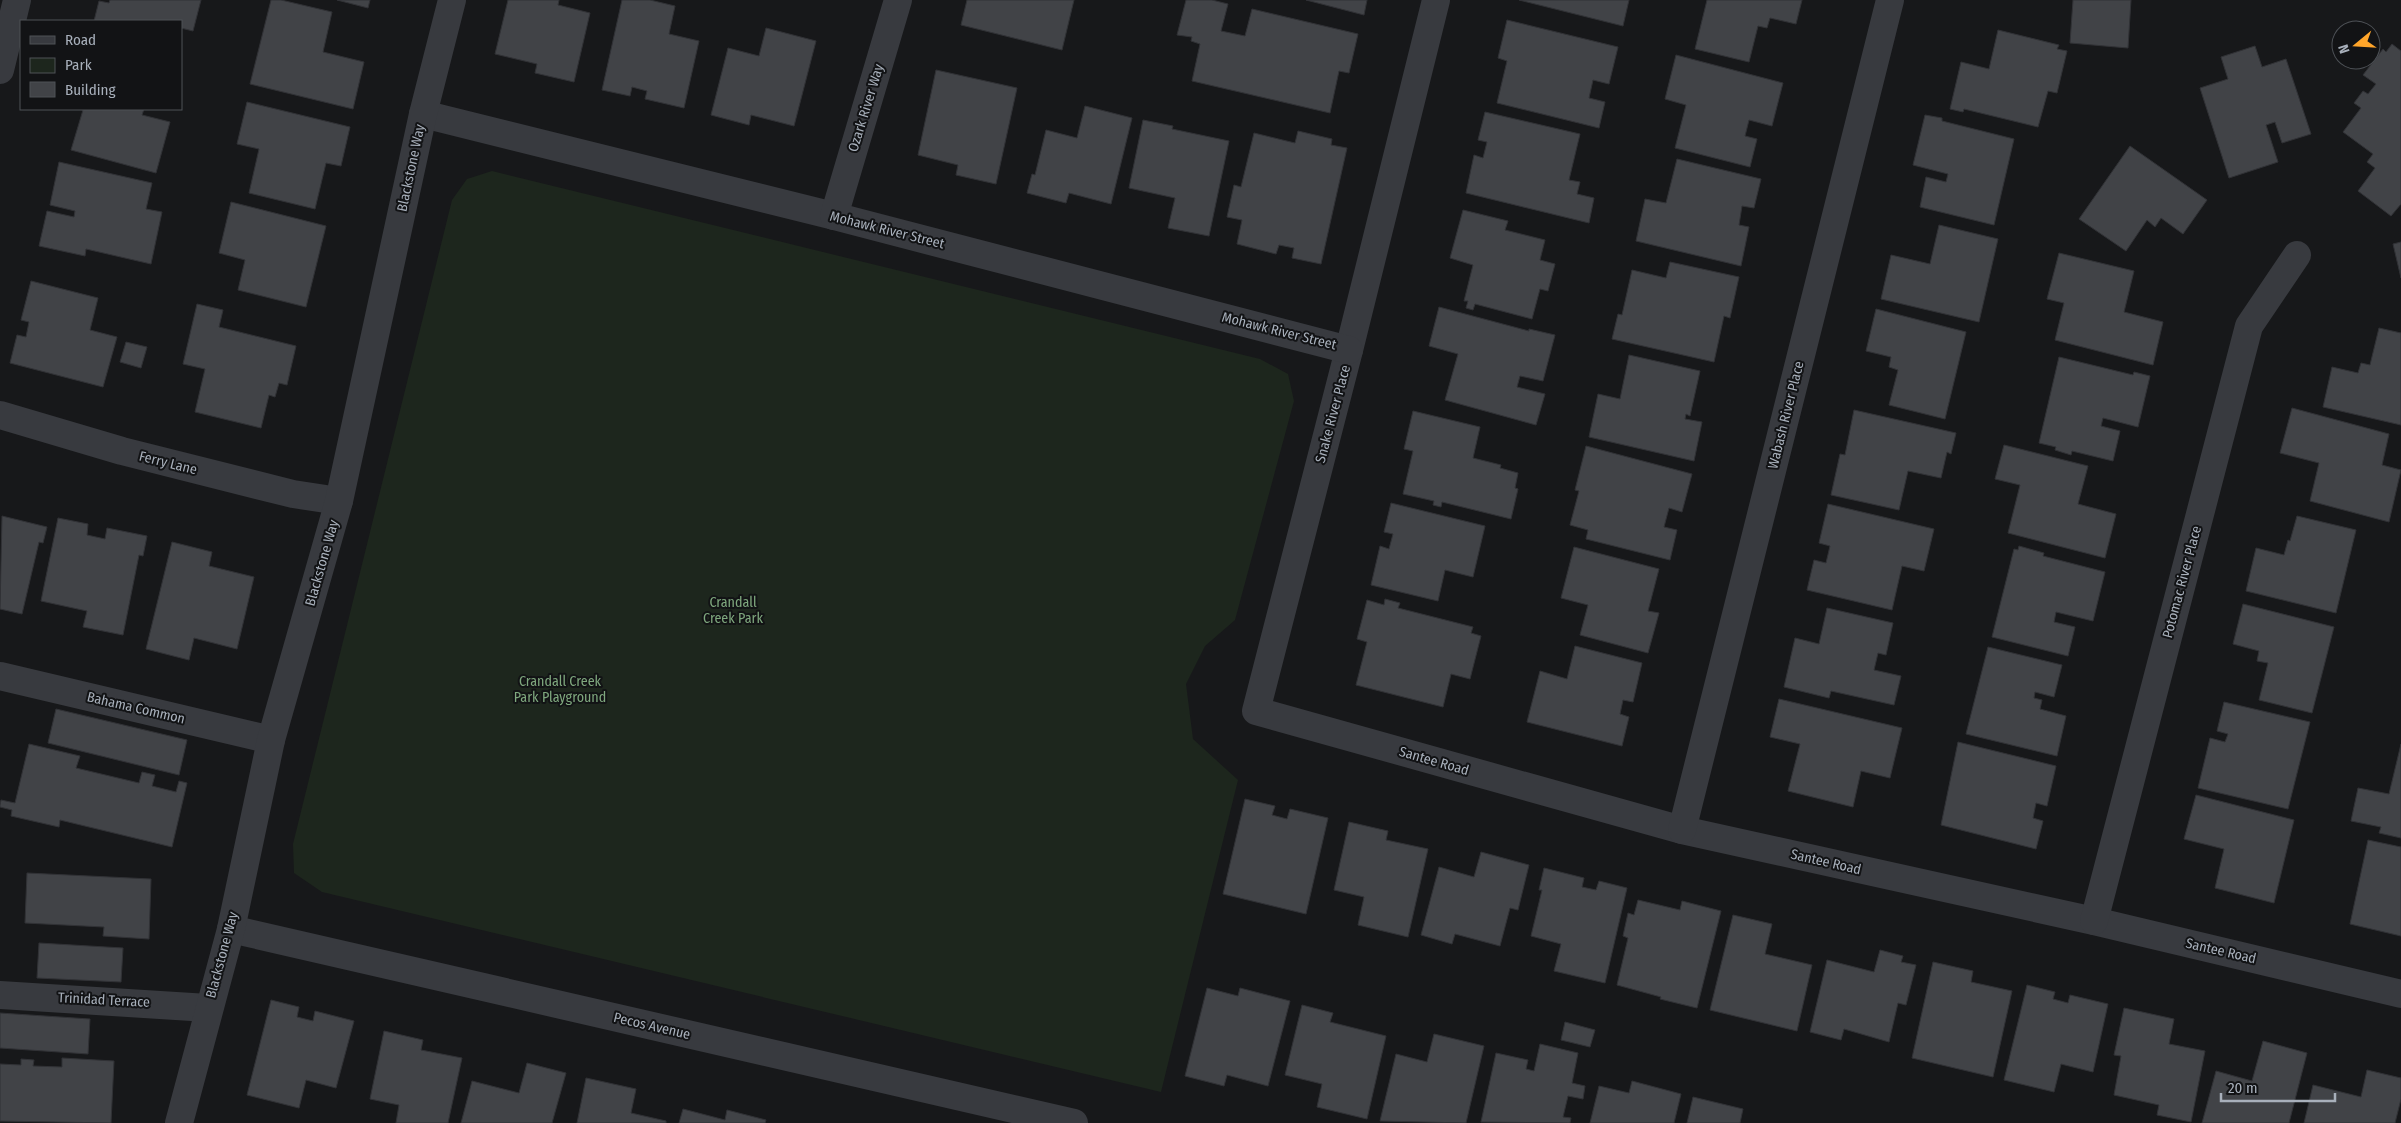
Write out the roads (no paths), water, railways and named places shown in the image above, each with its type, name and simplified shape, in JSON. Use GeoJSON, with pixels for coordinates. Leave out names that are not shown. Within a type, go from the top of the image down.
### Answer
{"type":"FeatureCollection","features":[{"type":"Feature","properties":{"kind":"street"},"geometry":{"type":"LineString","coordinates":[[0,70],[17,0]]}},
{"type":"Feature","properties":{"kind":"street","name":"Blackstone Way"},"geometry":{"type":"LineString","coordinates":[[179,1123],[208,1008],[231,929],[271,740],[339,501],[423,114],[452,0]]}},
{"type":"Feature","properties":{"kind":"street","name":"Ozark River Way"},"geometry":{"type":"LineString","coordinates":[[834,216],[898,0]]}},
{"type":"Feature","properties":{"kind":"street","name":"Snake River Place"},"geometry":{"type":"LineString","coordinates":[[1256,711],[1349,350],[1436,0]]}},
{"type":"Feature","properties":{"kind":"street","name":"Wabash River Place"},"geometry":{"type":"LineString","coordinates":[[1682,830],[1890,0]]}},
{"type":"Feature","properties":{"kind":"street","name":"Mohawk River Street"},"geometry":{"type":"LineString","coordinates":[[423,114],[834,216],[1349,350]]}},
{"type":"Feature","properties":{"kind":"street","name":"Potomac River Place"},"geometry":{"type":"LineString","coordinates":[[2094,921],[2249,326],[2297,255]]}},
{"type":"Feature","properties":{"kind":"street","name":"Ferry Lane"},"geometry":{"type":"LineString","coordinates":[[0,415],[122,452],[293,494],[339,501]]}},
{"type":"Feature","properties":{"kind":"street","name":"Bahama Common"},"geometry":{"type":"LineString","coordinates":[[0,676],[271,740]]}},
{"type":"Feature","properties":{"kind":"street","name":"Santee Road"},"geometry":{"type":"LineString","coordinates":[[1256,711],[1682,830],[2094,921],[2401,994]]}},
{"type":"Feature","properties":{"kind":"street","name":"Pecos Avenue"},"geometry":{"type":"LineString","coordinates":[[231,929],[1042,1120],[1074,1123]]}},
{"type":"Feature","properties":{"kind":"street","name":"Trinidad Terrace"},"geometry":{"type":"LineString","coordinates":[[0,994],[208,1008]]}},
{"type":"Feature","properties":{"kind":"park label","name":"Crandall Creek Park"},"geometry":{"type":"Point","coordinates":[733,610]}},
{"type":"Feature","properties":{"kind":"park label","name":"Crandall Creek Park Playground"},"geometry":{"type":"Point","coordinates":[560,690]}}]}
